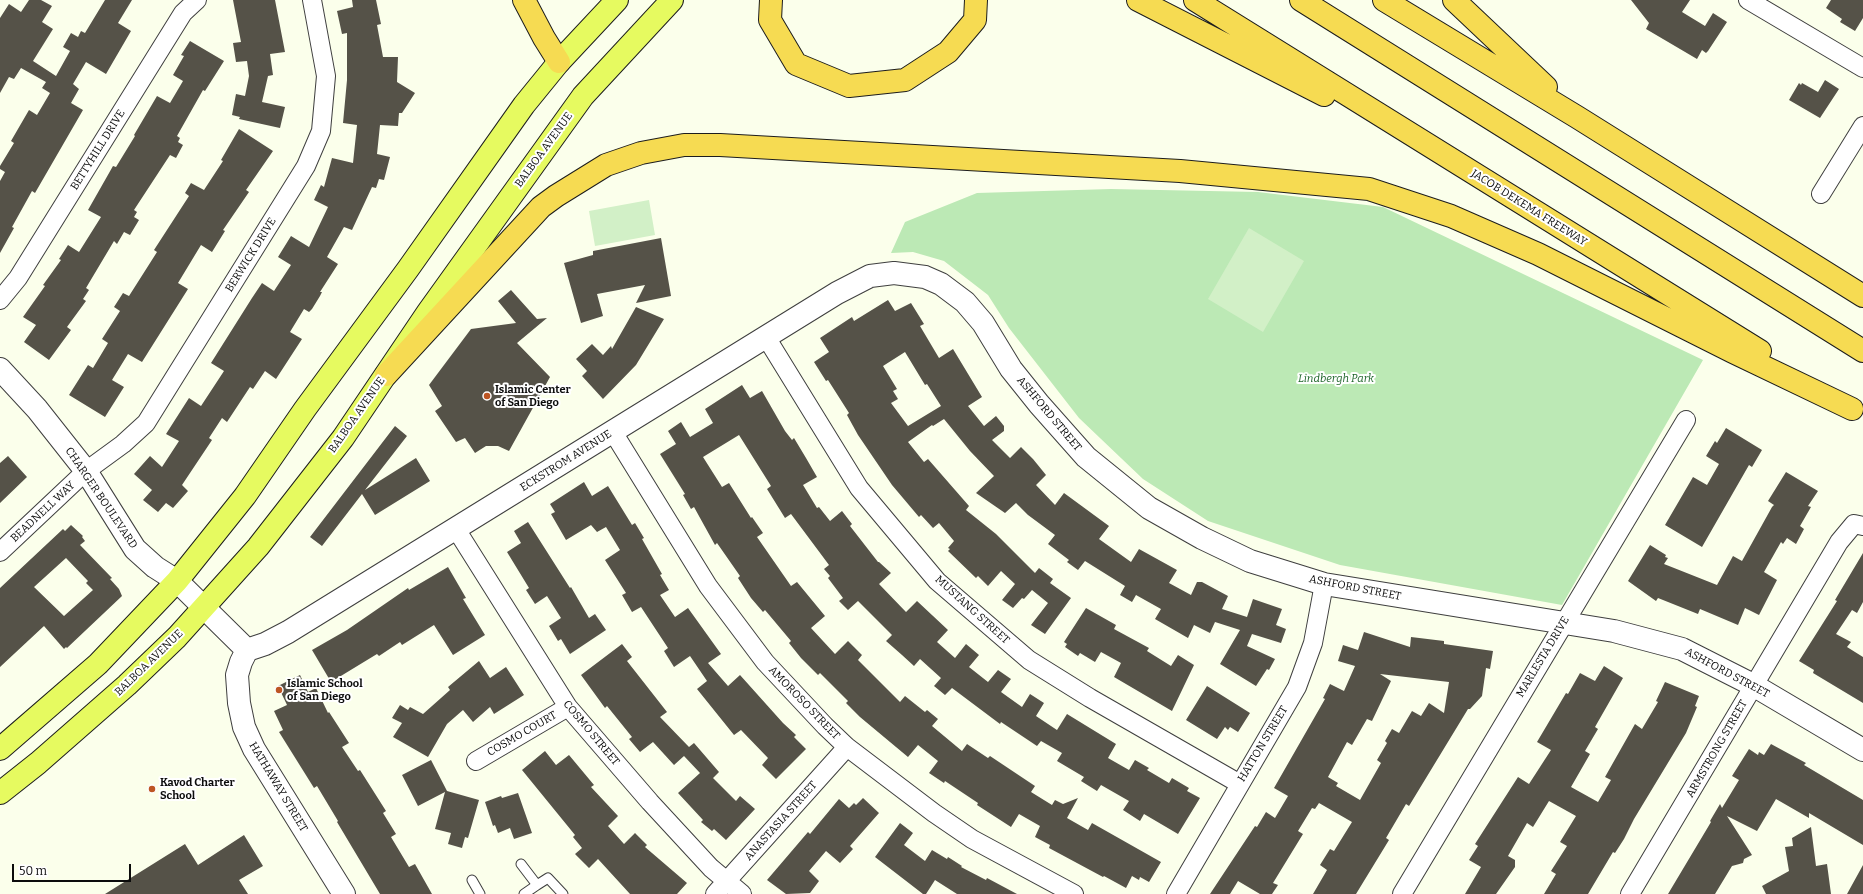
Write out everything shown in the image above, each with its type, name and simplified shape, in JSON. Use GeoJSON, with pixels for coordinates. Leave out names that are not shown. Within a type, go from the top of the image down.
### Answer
{"type":"FeatureCollection","features":[{"type":"Feature","properties":{"kind":"highway"},"geometry":{"type":"LineString","coordinates":[[524,0],[544,38],[559,62]]}},
{"type":"Feature","properties":{"kind":"highway"},"geometry":{"type":"LineString","coordinates":[[771,0],[770,20],[796,64],[849,86],[905,80],[948,52],[975,20],[976,0]]}},
{"type":"Feature","properties":{"kind":"highway"},"geometry":{"type":"LineString","coordinates":[[1138,0],[1458,164]]}},
{"type":"Feature","properties":{"kind":"highway","name":"JACOB DEKEMA FREEWAY"},"geometry":{"type":"LineString","coordinates":[[1195,0],[1858,412]]}},
{"type":"Feature","properties":{"kind":"highway"},"geometry":{"type":"LineString","coordinates":[[1301,0],[1863,351]]}},
{"type":"Feature","properties":{"kind":"highway"},"geometry":{"type":"LineString","coordinates":[[1384,0],[1577,117],[1863,296]]}},
{"type":"Feature","properties":{"kind":"highway"},"geometry":{"type":"LineString","coordinates":[[1454,0],[1577,117]]}},
{"type":"Feature","properties":{"kind":"highway"},"geometry":{"type":"LineString","coordinates":[[386,375],[540,207],[606,165],[641,153],[684,145],[720,145],[1180,170],[1369,189],[1451,216],[1538,254],[1733,352],[1858,412]]}},
{"type":"Feature","properties":{"kind":"main road"},"geometry":{"type":"LineString","coordinates":[[0,749],[98,664],[177,582],[245,496],[304,409],[408,269],[524,106],[559,62],[617,0]]}},
{"type":"Feature","properties":{"kind":"main road","name":"BALBOA AVENUE"},"geometry":{"type":"LineString","coordinates":[[0,793],[38,763],[127,685],[204,608],[258,546],[334,450],[468,255],[583,96],[672,0]]}},
{"type":"Feature","properties":{"kind":"street","name":"BETTYHILL DRIVE"},"geometry":{"type":"LineString","coordinates":[[0,300],[18,278],[183,13],[196,0]]}},
{"type":"Feature","properties":{"kind":"street","name":"BERWICK DRIVE"},"geometry":{"type":"LineString","coordinates":[[86,471],[123,444],[146,422],[306,166],[321,131],[326,76],[312,0]]}},
{"type":"Feature","properties":{"kind":"street"},"geometry":{"type":"LineString","coordinates":[[1749,0],[1863,68]]}},
{"type":"Feature","properties":{"kind":"street"},"geometry":{"type":"LineString","coordinates":[[1821,194],[1863,126]]}},
{"type":"Feature","properties":{"kind":"street","name":"ECKSTROM AVENUE"},"geometry":{"type":"LineString","coordinates":[[247,650],[265,644],[288,632],[854,284],[870,276],[885,273]]}},
{"type":"Feature","properties":{"kind":"street","name":"ASHFORD STREET"},"geometry":{"type":"LineString","coordinates":[[885,273],[911,274],[925,278],[941,284],[965,302],[983,323],[1012,369],[1064,434],[1086,457],[1150,508],[1202,538],[1250,561],[1324,584],[1563,624],[1614,631],[1682,649],[1753,685],[1863,750]]}},
{"type":"Feature","properties":{"kind":"street","name":"MUSTANG STREET"},"geometry":{"type":"LineString","coordinates":[[766,337],[859,488],[937,581],[1029,660],[1090,698],[1240,784]]}},
{"type":"Feature","properties":{"kind":"street","name":"CHARGER BOULEVARD"},"geometry":{"type":"LineString","coordinates":[[0,369],[38,409],[86,471],[135,549],[155,567],[177,582],[247,650]]}},
{"type":"Feature","properties":{"kind":"street","name":"MARLESTA DRIVE"},"geometry":{"type":"LineString","coordinates":[[1402,894],[1686,420]]}},
{"type":"Feature","properties":{"kind":"street","name":"AMOROSO STREET"},"geometry":{"type":"LineString","coordinates":[[613,432],[708,586],[765,662],[847,747],[934,813],[972,839],[1074,894]]}},
{"type":"Feature","properties":{"kind":"street","name":"BEADNELL WAY"},"geometry":{"type":"LineString","coordinates":[[0,552],[86,471]]}},
{"type":"Feature","properties":{"kind":"street","name":"ARMSTRONG STREET"},"geometry":{"type":"LineString","coordinates":[[1630,894],[1741,710],[1753,685],[1839,542],[1859,525]]}},
{"type":"Feature","properties":{"kind":"street","name":"COSMO STREET"},"geometry":{"type":"LineString","coordinates":[[456,529],[568,707],[650,802],[711,868],[720,888],[742,894]]}},
{"type":"Feature","properties":{"kind":"street","name":"HATTON STREET"},"geometry":{"type":"LineString","coordinates":[[1176,894],[1297,687],[1313,643],[1324,584]]}},
{"type":"Feature","properties":{"kind":"street","name":"HATHAWAY STREET"},"geometry":{"type":"LineString","coordinates":[[247,650],[240,662],[238,675],[239,703],[244,727],[254,749],[344,894]]}},
{"type":"Feature","properties":{"kind":"street","name":"COSMO COURT"},"geometry":{"type":"LineString","coordinates":[[476,761],[568,707]]}},
{"type":"Feature","properties":{"kind":"street","name":"ANASTASIA STREET"},"geometry":{"type":"LineString","coordinates":[[720,888],[847,747]]}},
{"type":"Feature","properties":{"kind":"lane"},"geometry":{"type":"LineString","coordinates":[[521,864],[537,885]]}},
{"type":"Feature","properties":{"kind":"lane"},"geometry":{"type":"LineString","coordinates":[[524,894],[548,878],[563,894]]}},
{"type":"Feature","properties":{"kind":"lane"},"geometry":{"type":"LineString","coordinates":[[472,880],[480,894]]}},
{"type":"Feature","properties":{"kind":"green space","name":"Lindbergh Park"},"geometry":{"type":"Polygon","coordinates":[[[1111,189],[1258,192],[1383,207],[1703,360],[1562,605],[1340,565],[1208,521],[1143,479],[1079,418],[1009,328],[988,295],[944,261],[913,252],[891,253],[905,222],[977,193],[1111,189]]]}},
{"type":"Feature","properties":{"kind":"green space"},"geometry":{"type":"Polygon","coordinates":[[[649,200],[655,235],[595,246],[589,211],[649,200]]]}},
{"type":"Feature","properties":{"kind":"green space"},"geometry":{"type":"Polygon","coordinates":[[[1249,228],[1304,261],[1263,332],[1208,299],[1249,228]]]}},
{"type":"Feature","properties":{"kind":"building"},"geometry":{"type":"Polygon","coordinates":[[[29,0],[41,0],[52,6],[42,22],[53,29],[33,61],[56,76],[70,51],[63,47],[71,33],[78,37],[81,31],[85,33],[105,0],[132,0],[118,23],[131,31],[106,74],[86,62],[73,84],[79,89],[71,103],[83,110],[35,193],[32,191],[12,227],[14,228],[0,253],[0,181],[5,172],[0,169],[0,166],[14,143],[11,141],[29,110],[37,115],[50,93],[42,88],[46,82],[21,68],[14,79],[9,77],[0,93],[0,18],[9,4],[21,12],[29,0]]]}},
{"type":"Feature","properties":{"kind":"building"},"geometry":{"type":"Polygon","coordinates":[[[233,0],[275,0],[285,52],[270,54],[273,75],[268,76],[262,102],[285,107],[280,128],[239,119],[240,117],[232,115],[236,94],[245,96],[249,76],[247,61],[236,62],[233,43],[241,42],[233,0]]]}},
{"type":"Feature","properties":{"kind":"building"},"geometry":{"type":"Polygon","coordinates":[[[352,0],[376,0],[381,24],[377,25],[383,57],[398,57],[397,82],[415,93],[402,113],[399,113],[398,126],[380,125],[377,154],[390,157],[384,180],[379,179],[376,188],[372,187],[352,230],[344,227],[327,257],[338,264],[320,292],[322,292],[312,309],[309,312],[304,309],[290,332],[302,339],[276,379],[265,371],[253,389],[250,387],[227,422],[222,418],[209,438],[212,440],[182,485],[188,491],[173,508],[166,503],[158,512],[143,500],[152,490],[134,474],[150,456],[162,467],[179,441],[166,434],[189,398],[201,406],[224,371],[211,363],[252,298],[262,283],[274,291],[291,265],[278,257],[291,236],[309,247],[328,207],[314,200],[321,185],[324,187],[332,158],[353,163],[357,125],[343,123],[347,80],[347,33],[342,34],[337,11],[353,7],[352,0]]]}},
{"type":"Feature","properties":{"kind":"building"},"geometry":{"type":"Polygon","coordinates":[[[1631,0],[1690,0],[1682,12],[1705,26],[1713,13],[1727,22],[1708,51],[1706,53],[1702,50],[1697,59],[1646,29],[1649,23],[1631,0]]]}},
{"type":"Feature","properties":{"kind":"building"},"geometry":{"type":"Polygon","coordinates":[[[1831,0],[1863,0],[1863,18],[1855,31],[1840,22],[1842,19],[1826,8],[1831,0]]]}},
{"type":"Feature","properties":{"kind":"building"},"geometry":{"type":"Polygon","coordinates":[[[190,41],[224,61],[205,91],[203,90],[177,136],[180,138],[178,142],[183,145],[176,158],[170,155],[134,210],[137,212],[134,217],[139,220],[130,235],[124,232],[117,244],[114,241],[86,288],[89,290],[83,299],[86,301],[67,327],[71,330],[49,360],[24,342],[36,325],[23,317],[45,286],[43,285],[61,260],[59,259],[68,245],[79,252],[101,217],[88,210],[113,166],[116,167],[135,136],[134,135],[157,96],[170,103],[183,81],[173,75],[184,56],[181,55],[190,41]]]}},
{"type":"Feature","properties":{"kind":"building"},"geometry":{"type":"Polygon","coordinates":[[[1825,80],[1839,89],[1820,118],[1789,100],[1799,83],[1801,85],[1802,83],[1818,92],[1825,80]]]}},
{"type":"Feature","properties":{"kind":"building"},"geometry":{"type":"Polygon","coordinates":[[[239,129],[273,151],[246,190],[249,192],[223,230],[225,231],[212,252],[201,245],[178,283],[188,289],[142,362],[128,354],[112,380],[124,387],[105,417],[69,395],[88,365],[93,368],[108,343],[102,339],[120,311],[114,307],[123,293],[129,296],[157,252],[154,250],[189,196],[185,193],[191,183],[204,190],[223,161],[221,160],[239,129]]]}},
{"type":"Feature","properties":{"kind":"building"},"geometry":{"type":"Polygon","coordinates":[[[661,238],[671,296],[636,303],[645,285],[597,294],[603,316],[581,323],[564,263],[593,255],[593,251],[661,238]]]}},
{"type":"Feature","properties":{"kind":"building","name":"Islamic Center of San Diego"},"geometry":{"type":"Polygon","coordinates":[[[511,290],[537,319],[547,318],[517,343],[550,377],[509,451],[498,446],[486,446],[475,453],[465,438],[456,442],[435,411],[442,406],[429,385],[471,329],[516,323],[498,301],[511,290]]]}},
{"type":"Feature","properties":{"kind":"building"},"geometry":{"type":"Polygon","coordinates":[[[888,300],[895,311],[911,303],[924,324],[920,326],[939,358],[953,349],[982,397],[968,406],[984,426],[996,416],[1004,426],[1004,431],[992,440],[1010,458],[1021,447],[1033,459],[1046,475],[1036,485],[1055,505],[1064,493],[1109,526],[1099,539],[1131,562],[1139,549],[1177,570],[1169,583],[1191,595],[1197,582],[1202,582],[1228,596],[1222,609],[1247,617],[1253,599],[1282,609],[1276,625],[1286,629],[1281,643],[1252,634],[1247,646],[1275,659],[1269,670],[1267,669],[1256,686],[1220,664],[1240,630],[1215,622],[1210,633],[1194,625],[1188,638],[1155,619],[1161,609],[1136,595],[1132,602],[1120,595],[1125,586],[1085,561],[1078,570],[1067,562],[1069,560],[1048,544],[1055,535],[1028,515],[1016,503],[1005,513],[976,493],[994,476],[970,451],[944,419],[933,426],[932,425],[908,442],[924,462],[928,459],[969,506],[966,510],[996,534],[1035,573],[1039,568],[1053,579],[1050,583],[1071,598],[1045,634],[1031,625],[1048,603],[1032,590],[1013,608],[1002,600],[1015,584],[1001,571],[988,586],[978,576],[976,578],[948,551],[950,549],[948,548],[954,541],[939,523],[933,528],[921,515],[919,517],[892,485],[858,435],[847,415],[849,413],[828,380],[826,381],[814,362],[829,352],[820,338],[852,317],[854,321],[888,300]],[[905,352],[883,366],[897,389],[893,391],[898,399],[891,403],[908,426],[941,406],[927,384],[925,385],[905,352]]]}},
{"type":"Feature","properties":{"kind":"building"},"geometry":{"type":"Polygon","coordinates":[[[636,307],[664,319],[636,365],[603,399],[582,376],[587,371],[576,359],[592,344],[603,355],[611,346],[612,349],[636,307]]]}},
{"type":"Feature","properties":{"kind":"building"},"geometry":{"type":"Polygon","coordinates":[[[742,385],[750,398],[762,391],[785,431],[792,440],[794,438],[817,477],[803,485],[817,508],[819,507],[830,521],[842,511],[852,524],[850,526],[878,562],[891,573],[879,584],[906,612],[917,601],[948,630],[937,642],[955,658],[966,644],[979,655],[969,667],[988,682],[998,670],[1011,679],[1001,692],[1022,707],[1030,694],[1044,703],[1036,716],[1057,730],[1067,714],[1116,744],[1108,758],[1129,770],[1135,760],[1149,768],[1147,770],[1169,783],[1172,778],[1189,788],[1187,791],[1200,798],[1178,834],[1144,814],[1140,821],[1123,810],[1129,801],[1101,785],[1097,791],[1081,781],[1084,777],[1057,761],[1062,753],[1041,741],[1037,746],[1001,722],[1000,724],[952,688],[945,695],[934,686],[941,678],[920,659],[914,666],[886,641],[892,635],[858,601],[848,610],[839,601],[843,598],[828,578],[830,576],[824,569],[829,565],[791,514],[785,518],[767,489],[771,486],[739,435],[703,457],[722,487],[729,483],[751,518],[752,517],[763,533],[757,537],[791,586],[797,582],[825,616],[811,628],[835,654],[848,641],[862,655],[858,660],[900,702],[905,696],[925,712],[927,710],[938,719],[932,726],[962,751],[967,744],[988,758],[990,756],[1035,786],[1031,792],[1052,805],[1055,800],[1063,804],[1078,798],[1067,818],[1088,830],[1092,823],[1161,862],[1149,882],[1140,877],[1139,880],[1132,876],[1126,888],[1104,876],[1103,877],[1049,848],[1050,845],[1035,837],[1040,826],[1019,814],[1011,827],[977,805],[978,803],[945,781],[944,783],[929,773],[938,761],[918,745],[908,757],[860,717],[846,703],[848,701],[820,673],[818,675],[801,658],[789,643],[791,641],[765,610],[763,612],[751,598],[738,578],[740,576],[717,543],[715,545],[694,507],[691,509],[683,495],[685,494],[660,454],[676,444],[668,431],[681,422],[690,437],[713,423],[705,409],[742,385]]]}},
{"type":"Feature","properties":{"kind":"building"},"geometry":{"type":"Polygon","coordinates":[[[395,426],[407,436],[365,490],[416,458],[430,481],[375,515],[362,494],[322,546],[310,537],[395,426]]]}},
{"type":"Feature","properties":{"kind":"building"},"geometry":{"type":"Polygon","coordinates":[[[1726,428],[1762,450],[1752,467],[1749,465],[1702,547],[1665,525],[1693,477],[1707,485],[1719,464],[1706,456],[1715,441],[1717,443],[1726,428]]]}},
{"type":"Feature","properties":{"kind":"building"},"geometry":{"type":"Polygon","coordinates":[[[8,456],[27,477],[0,503],[0,463],[8,456]]]}},
{"type":"Feature","properties":{"kind":"building"},"geometry":{"type":"Polygon","coordinates":[[[1786,472],[1818,491],[1808,506],[1811,507],[1800,526],[1804,529],[1796,544],[1787,538],[1783,544],[1781,542],[1764,572],[1777,580],[1759,615],[1745,608],[1738,625],[1700,609],[1698,614],[1658,598],[1656,601],[1628,581],[1650,545],[1666,555],[1665,557],[1668,558],[1664,564],[1717,585],[1733,556],[1742,561],[1774,505],[1768,501],[1786,472]]]}},
{"type":"Feature","properties":{"kind":"building"},"geometry":{"type":"Polygon","coordinates":[[[584,482],[592,496],[608,486],[632,525],[635,523],[644,538],[642,539],[662,574],[660,575],[669,590],[660,595],[675,617],[688,608],[721,654],[708,663],[728,686],[740,675],[783,723],[796,735],[794,737],[806,749],[776,779],[762,765],[768,758],[741,730],[734,735],[697,689],[707,681],[690,656],[674,667],[664,651],[668,648],[641,607],[632,612],[622,595],[626,593],[605,560],[620,550],[606,527],[597,532],[591,525],[566,540],[551,514],[555,512],[550,504],[584,482]]]}},
{"type":"Feature","properties":{"kind":"building"},"geometry":{"type":"Polygon","coordinates":[[[528,522],[570,588],[571,587],[589,618],[595,614],[606,630],[570,654],[561,639],[558,641],[549,626],[561,618],[547,596],[535,604],[526,590],[529,588],[507,552],[521,543],[514,531],[528,522]]]}},
{"type":"Feature","properties":{"kind":"building"},"geometry":{"type":"Polygon","coordinates":[[[71,525],[83,536],[82,537],[85,541],[80,545],[112,578],[110,579],[119,589],[122,596],[67,648],[66,647],[64,649],[44,626],[0,667],[0,588],[63,529],[65,531],[71,525]],[[66,558],[34,587],[64,616],[93,590],[86,583],[88,581],[66,558]]]}},
{"type":"Feature","properties":{"kind":"building"},"geometry":{"type":"Polygon","coordinates":[[[1863,553],[1863,602],[1857,613],[1852,610],[1836,634],[1851,642],[1847,647],[1863,657],[1863,703],[1813,673],[1814,670],[1799,661],[1837,601],[1835,600],[1863,553]]]}},
{"type":"Feature","properties":{"kind":"building"},"geometry":{"type":"Polygon","coordinates":[[[448,567],[466,598],[463,599],[485,635],[453,655],[434,625],[402,645],[400,642],[379,656],[377,654],[331,682],[312,650],[347,630],[408,588],[409,590],[448,567]]]}},
{"type":"Feature","properties":{"kind":"building"},"geometry":{"type":"Polygon","coordinates":[[[1086,608],[1116,625],[1114,629],[1149,648],[1147,651],[1171,666],[1178,655],[1194,665],[1172,711],[1114,677],[1121,663],[1101,652],[1095,662],[1080,653],[1078,656],[1065,647],[1067,644],[1064,642],[1086,608]]]}},
{"type":"Feature","properties":{"kind":"building"},"geometry":{"type":"Polygon","coordinates":[[[1364,632],[1410,647],[1411,637],[1444,641],[1444,644],[1493,651],[1490,669],[1486,668],[1482,696],[1470,709],[1468,709],[1409,806],[1406,804],[1386,838],[1389,840],[1356,894],[1313,894],[1327,870],[1320,865],[1330,849],[1334,851],[1352,822],[1319,803],[1315,809],[1312,808],[1298,831],[1303,834],[1273,883],[1278,885],[1272,894],[1260,894],[1238,881],[1230,894],[1210,894],[1266,812],[1275,818],[1288,796],[1274,788],[1325,699],[1323,698],[1330,684],[1344,691],[1355,666],[1338,661],[1343,645],[1358,650],[1364,632]],[[1380,674],[1391,681],[1372,721],[1367,719],[1352,745],[1347,742],[1328,777],[1338,783],[1336,786],[1360,800],[1381,763],[1377,760],[1387,743],[1385,741],[1392,729],[1399,733],[1412,711],[1421,716],[1429,703],[1444,713],[1449,682],[1380,674]]]}},
{"type":"Feature","properties":{"kind":"building"},"geometry":{"type":"Polygon","coordinates":[[[622,644],[632,657],[627,661],[667,712],[660,717],[689,747],[694,743],[719,772],[713,778],[736,801],[740,796],[755,809],[726,840],[714,829],[712,831],[701,822],[703,820],[678,793],[700,773],[684,756],[674,765],[653,742],[640,752],[629,739],[632,737],[607,706],[605,708],[581,675],[622,644]]]}},
{"type":"Feature","properties":{"kind":"building"},"geometry":{"type":"Polygon","coordinates":[[[479,661],[490,678],[506,667],[524,695],[494,714],[490,707],[473,722],[463,710],[447,724],[428,757],[393,737],[402,723],[392,718],[400,705],[408,710],[410,707],[423,714],[450,690],[448,687],[479,661]]]}},
{"type":"Feature","properties":{"kind":"building"},"geometry":{"type":"Polygon","coordinates":[[[1604,666],[1623,678],[1595,727],[1598,729],[1585,751],[1590,754],[1571,787],[1598,802],[1611,780],[1605,777],[1635,724],[1642,729],[1658,702],[1656,701],[1665,682],[1699,696],[1695,706],[1697,707],[1686,733],[1634,819],[1624,839],[1615,853],[1613,852],[1588,894],[1544,894],[1556,874],[1551,871],[1567,846],[1560,842],[1576,816],[1549,801],[1533,827],[1527,823],[1508,856],[1515,860],[1515,867],[1496,894],[1465,894],[1481,867],[1469,860],[1478,846],[1475,844],[1518,777],[1529,784],[1551,750],[1537,742],[1566,693],[1568,694],[1580,673],[1595,681],[1604,666]]]}},
{"type":"Feature","properties":{"kind":"building"},"geometry":{"type":"Polygon","coordinates":[[[300,675],[308,692],[316,688],[328,713],[329,712],[349,743],[342,747],[358,771],[360,770],[386,811],[383,813],[396,834],[391,837],[409,867],[415,864],[432,894],[380,894],[317,786],[314,788],[279,732],[283,730],[274,711],[287,705],[278,686],[300,675]]]}},
{"type":"Feature","properties":{"kind":"building"},"geometry":{"type":"Polygon","coordinates":[[[1207,686],[1250,713],[1238,732],[1230,727],[1228,730],[1225,727],[1217,739],[1186,720],[1207,686]]]}},
{"type":"Feature","properties":{"kind":"building"},"geometry":{"type":"Polygon","coordinates":[[[1771,744],[1806,763],[1804,765],[1863,800],[1863,845],[1809,813],[1809,818],[1776,799],[1757,831],[1727,816],[1752,855],[1744,859],[1743,863],[1732,866],[1715,894],[1668,894],[1711,822],[1710,821],[1720,804],[1722,808],[1739,780],[1732,776],[1749,749],[1758,755],[1759,752],[1764,755],[1771,744]]]}},
{"type":"Feature","properties":{"kind":"building"},"geometry":{"type":"Polygon","coordinates":[[[545,751],[556,765],[569,755],[594,785],[591,787],[618,816],[608,826],[624,844],[635,833],[647,845],[645,847],[687,883],[677,894],[630,894],[598,859],[589,868],[575,854],[582,848],[573,837],[575,835],[522,770],[545,751]]]}},
{"type":"Feature","properties":{"kind":"building"},"geometry":{"type":"Polygon","coordinates":[[[431,760],[447,791],[479,800],[468,838],[465,837],[462,848],[448,844],[451,833],[435,829],[445,792],[418,806],[402,775],[431,760]]]}},
{"type":"Feature","properties":{"kind":"building"},"geometry":{"type":"Polygon","coordinates":[[[518,793],[532,833],[514,839],[510,828],[498,833],[495,825],[493,826],[485,802],[501,796],[502,798],[518,793]]]}},
{"type":"Feature","properties":{"kind":"building"},"geometry":{"type":"Polygon","coordinates":[[[863,798],[879,813],[850,846],[853,849],[840,863],[826,851],[809,871],[819,881],[810,893],[786,894],[767,880],[808,832],[810,834],[839,799],[849,808],[854,803],[856,805],[863,798]]]}},
{"type":"Feature","properties":{"kind":"building"},"geometry":{"type":"Polygon","coordinates":[[[900,823],[913,833],[904,845],[925,861],[932,850],[947,859],[948,857],[962,866],[961,867],[986,880],[987,878],[1017,894],[957,894],[935,880],[926,894],[923,894],[875,857],[900,823]]]}},
{"type":"Feature","properties":{"kind":"building"},"geometry":{"type":"Polygon","coordinates":[[[1811,827],[1816,866],[1827,864],[1831,894],[1766,894],[1762,886],[1789,871],[1785,847],[1793,846],[1792,838],[1811,827]]]}},
{"type":"Feature","properties":{"kind":"building"},"geometry":{"type":"Polygon","coordinates":[[[244,835],[263,866],[239,880],[248,894],[105,894],[185,844],[198,865],[244,835]]]}},
{"type":"Feature","properties":{"kind":"building"},"geometry":{"type":"Polygon","coordinates":[[[1863,865],[1863,894],[1847,894],[1863,865]]]}},
{"type":"Feature","properties":{"kind":"place","name":"Islamic Center of San Diego"},"geometry":{"type":"Point","coordinates":[487,396]}},
{"type":"Feature","properties":{"kind":"place","name":"Islamic School of San Diego"},"geometry":{"type":"Point","coordinates":[279,690]}},
{"type":"Feature","properties":{"kind":"place","name":"Kavod Charter School"},"geometry":{"type":"Point","coordinates":[152,789]}}]}
